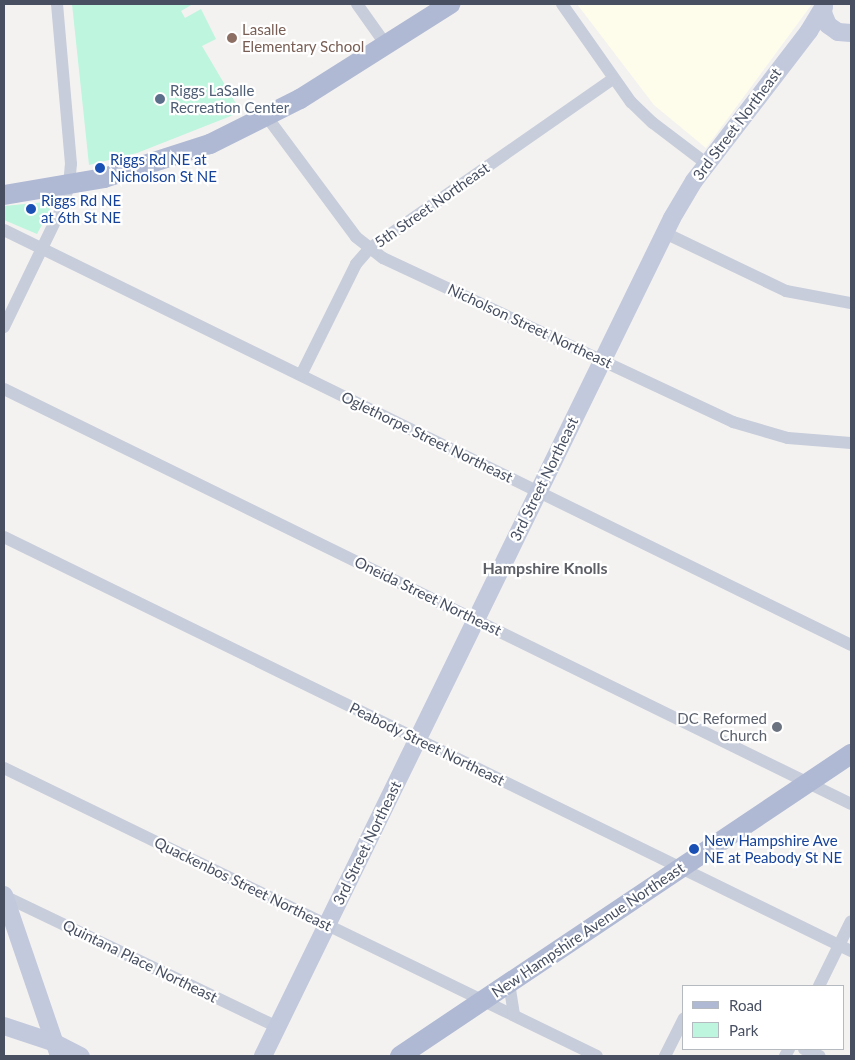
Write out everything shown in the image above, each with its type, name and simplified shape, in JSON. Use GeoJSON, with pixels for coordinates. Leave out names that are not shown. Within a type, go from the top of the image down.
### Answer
{"type":"FeatureCollection","features":[{"type":"Feature","properties":{"kind":"main road"},"geometry":{"type":"LineString","coordinates":[[4,195],[69,186],[180,155],[267,117],[450,4]]}},
{"type":"Feature","properties":{"kind":"main road","name":"New Hampshire Avenue Northeast"},"geometry":{"type":"LineString","coordinates":[[400,1056],[851,754]]}},
{"type":"Feature","properties":{"kind":"street"},"geometry":{"type":"LineString","coordinates":[[4,327],[42,249],[69,186],[71,164],[57,4]]}},
{"type":"Feature","properties":{"kind":"street"},"geometry":{"type":"LineString","coordinates":[[357,4],[386,45]]}},
{"type":"Feature","properties":{"kind":"street"},"geometry":{"type":"LineString","coordinates":[[562,4],[613,79],[653,123],[707,164]]}},
{"type":"Feature","properties":{"kind":"street"},"geometry":{"type":"LineString","coordinates":[[824,5],[825,19],[845,34]]}},
{"type":"Feature","properties":{"kind":"street","name":"3rd Street Northeast"},"geometry":{"type":"LineString","coordinates":[[263,1056],[665,232],[707,164],[809,31],[824,5]]}},
{"type":"Feature","properties":{"kind":"street"},"geometry":{"type":"LineString","coordinates":[[809,31],[845,34]]}},
{"type":"Feature","properties":{"kind":"street","name":"5th Street Northeast"},"geometry":{"type":"LineString","coordinates":[[301,376],[356,264],[368,249],[613,79]]}},
{"type":"Feature","properties":{"kind":"street","name":"Nicholson Street Northeast"},"geometry":{"type":"LineString","coordinates":[[267,117],[368,249],[750,428],[802,441],[851,443]]}},
{"type":"Feature","properties":{"kind":"street","name":"Oglethorpe Street Northeast"},"geometry":{"type":"LineString","coordinates":[[4,230],[851,645]]}},
{"type":"Feature","properties":{"kind":"street"},"geometry":{"type":"LineString","coordinates":[[665,232],[786,291],[851,303]]}},
{"type":"Feature","properties":{"kind":"street","name":"Oneida Street Northeast"},"geometry":{"type":"LineString","coordinates":[[4,389],[851,804]]}},
{"type":"Feature","properties":{"kind":"street","name":"Peabody Street Northeast"},"geometry":{"type":"LineString","coordinates":[[4,537],[851,951]]}},
{"type":"Feature","properties":{"kind":"street","name":"Quackenbos Street Northeast"},"geometry":{"type":"LineString","coordinates":[[4,768],[514,1015],[579,1052],[597,1056]]}},
{"type":"Feature","properties":{"kind":"street"},"geometry":{"type":"LineString","coordinates":[[4,896],[57,1050]]}},
{"type":"Feature","properties":{"kind":"street","name":"Quintana Place Northeast"},"geometry":{"type":"LineString","coordinates":[[4,896],[277,1028]]}},
{"type":"Feature","properties":{"kind":"street"},"geometry":{"type":"LineString","coordinates":[[819,985],[851,921]]}},
{"type":"Feature","properties":{"kind":"street"},"geometry":{"type":"LineString","coordinates":[[509,983],[514,1015]]}},
{"type":"Feature","properties":{"kind":"street"},"geometry":{"type":"LineString","coordinates":[[664,1056],[682,1022]]}},
{"type":"Feature","properties":{"kind":"street"},"geometry":{"type":"LineString","coordinates":[[4,1026],[57,1050],[81,1056]]}},
{"type":"Feature","properties":{"kind":"street"},"geometry":{"type":"LineString","coordinates":[[806,1050],[820,1056]]}},
{"type":"Feature","properties":{"kind":"shaded area"},"geometry":{"type":"Polygon","coordinates":[[[577,4],[812,4],[706,148],[654,105],[577,4]]]}},
{"type":"Feature","properties":{"kind":"green space"},"geometry":{"type":"Polygon","coordinates":[[[72,4],[193,4],[181,11],[185,18],[201,9],[216,39],[202,46],[241,112],[137,153],[89,165],[72,4]]]}},
{"type":"Feature","properties":{"kind":"green space"},"geometry":{"type":"Polygon","coordinates":[[[46,202],[51,208],[37,234],[4,220],[4,206],[46,202]]]}},
{"type":"Feature","properties":{"kind":"place","name":"Lasalle Elementary School"},"geometry":{"type":"Point","coordinates":[232,38]}},
{"type":"Feature","properties":{"kind":"place","name":"Riggs LaSalle Recreation Center"},"geometry":{"type":"Point","coordinates":[160,99]}},
{"type":"Feature","properties":{"kind":"place","name":"Riggs Rd NE at Nicholson St NE"},"geometry":{"type":"Point","coordinates":[100,168]}},
{"type":"Feature","properties":{"kind":"place","name":"Riggs Rd NE at 6th St NE"},"geometry":{"type":"Point","coordinates":[31,209]}},
{"type":"Feature","properties":{"kind":"place","name":"DC Reformed Church"},"geometry":{"type":"Point","coordinates":[777,727]}},
{"type":"Feature","properties":{"kind":"place","name":"New Hampshire Ave NE at Peabody St NE"},"geometry":{"type":"Point","coordinates":[694,849]}},
{"type":"Feature","properties":{"kind":"district","name":"Hampshire Knolls"},"geometry":{"type":"Point","coordinates":[545,568]}}]}
